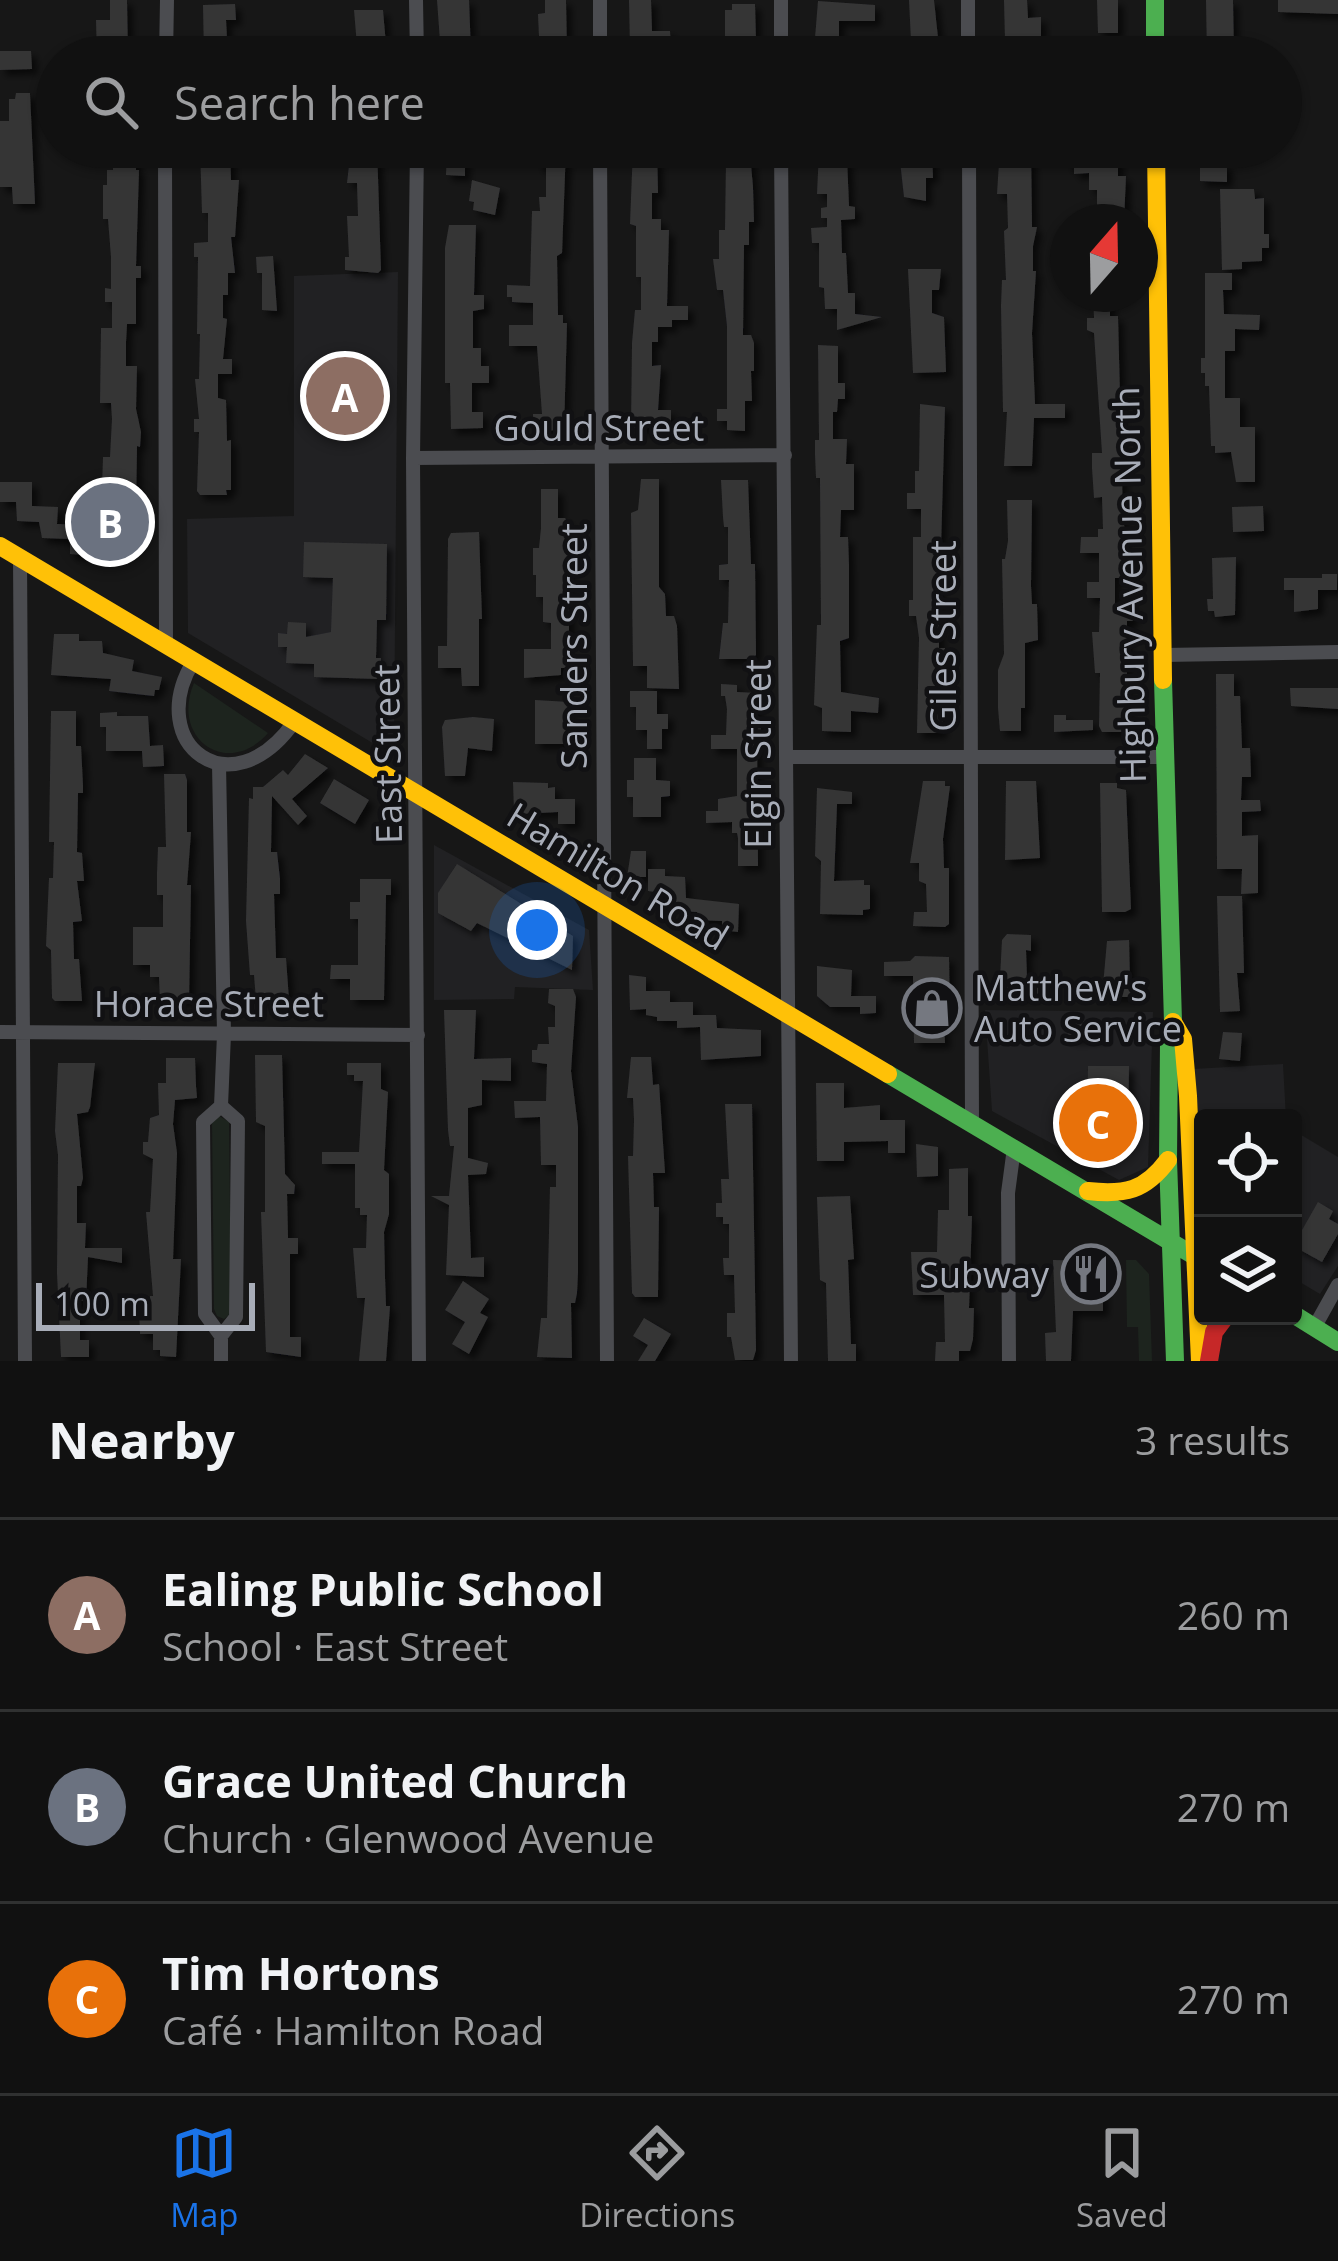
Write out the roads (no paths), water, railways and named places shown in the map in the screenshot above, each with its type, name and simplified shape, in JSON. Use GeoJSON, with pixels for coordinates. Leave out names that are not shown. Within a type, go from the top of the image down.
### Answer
{"type":"FeatureCollection","features":[{"type":"Feature","properties":{"kind":"main road"},"geometry":{"type":"LineString","coordinates":[[1155,0],[1155,36]]}},
{"type":"Feature","properties":{"kind":"main road","name":"Highbury Avenue North"},"geometry":{"type":"LineString","coordinates":[[1156,168],[1162,656],[1173,1022],[1168,1160],[1174,1361]]}},
{"type":"Feature","properties":{"kind":"main road","name":"Hamilton Road"},"geometry":{"type":"LineString","coordinates":[[0,546],[1194,1256]]}},
{"type":"Feature","properties":{"kind":"main road","name":"Highbury Avenue North"},"geometry":{"type":"LineString","coordinates":[[1173,1022],[1183,1039],[1196,1217]]}},
{"type":"Feature","properties":{"kind":"main road"},"geometry":{"type":"LineString","coordinates":[[1084,1190],[1137,1192],[1152,1182],[1168,1160]]}},
{"type":"Feature","properties":{"kind":"main road"},"geometry":{"type":"LineString","coordinates":[[1302,1321],[1338,1342]]}},
{"type":"Feature","properties":{"kind":"main road","name":"Highbury Avenue North"},"geometry":{"type":"LineString","coordinates":[[1202,1325],[1204,1361]]}},
{"type":"Feature","properties":{"kind":"main road"},"geometry":{"type":"LineString","coordinates":[[1204,1361],[1219,1325]]}},
{"type":"Feature","properties":{"kind":"street"},"geometry":{"type":"LineString","coordinates":[[166,0],[166,36]]}},
{"type":"Feature","properties":{"kind":"street"},"geometry":{"type":"LineString","coordinates":[[416,0],[417,36]]}},
{"type":"Feature","properties":{"kind":"street"},"geometry":{"type":"LineString","coordinates":[[600,0],[600,36]]}},
{"type":"Feature","properties":{"kind":"street"},"geometry":{"type":"LineString","coordinates":[[781,0],[781,36]]}},
{"type":"Feature","properties":{"kind":"street"},"geometry":{"type":"LineString","coordinates":[[968,0],[968,36]]}},
{"type":"Feature","properties":{"kind":"street"},"geometry":{"type":"LineString","coordinates":[[165,168],[166,646]]}},
{"type":"Feature","properties":{"kind":"street","name":"East Street"},"geometry":{"type":"LineString","coordinates":[[417,168],[413,458],[419,1361]]}},
{"type":"Feature","properties":{"kind":"street","name":"Sanders Street"},"geometry":{"type":"LineString","coordinates":[[600,168],[607,1361]]}},
{"type":"Feature","properties":{"kind":"street","name":"Elgin Street"},"geometry":{"type":"LineString","coordinates":[[782,168],[791,1361]]}},
{"type":"Feature","properties":{"kind":"street","name":"Giles Street"},"geometry":{"type":"LineString","coordinates":[[969,168],[972,1124]]}},
{"type":"Feature","properties":{"kind":"street","name":"Gould Street"},"geometry":{"type":"LineString","coordinates":[[413,458],[785,455]]}},
{"type":"Feature","properties":{"kind":"street"},"geometry":{"type":"LineString","coordinates":[[20,557],[25,1361]]}},
{"type":"Feature","properties":{"kind":"street"},"geometry":{"type":"LineString","coordinates":[[1162,656],[1338,652]]}},
{"type":"Feature","properties":{"kind":"street"},"geometry":{"type":"LineString","coordinates":[[193,662],[178,690],[179,720],[185,737],[200,754],[219,764],[242,766],[276,748],[294,722]]}},
{"type":"Feature","properties":{"kind":"street"},"geometry":{"type":"LineString","coordinates":[[787,757],[1164,757]]}},
{"type":"Feature","properties":{"kind":"street"},"geometry":{"type":"LineString","coordinates":[[219,764],[221,1106],[202,1122],[205,1314],[221,1336],[221,1361]]}},
{"type":"Feature","properties":{"kind":"street","name":"Horace Street"},"geometry":{"type":"LineString","coordinates":[[0,1032],[418,1035]]}},
{"type":"Feature","properties":{"kind":"street"},"geometry":{"type":"LineString","coordinates":[[221,1106],[238,1121],[236,1317],[221,1336]]}},
{"type":"Feature","properties":{"kind":"street"},"geometry":{"type":"LineString","coordinates":[[1009,1361],[1008,1193],[1014,1148]]}},
{"type":"Feature","properties":{"kind":"street"},"geometry":{"type":"LineString","coordinates":[[1314,1328],[1338,1285]]}},
{"type":"Feature","properties":{"kind":"place","name":"Ealing Public School"},"geometry":{"type":"Point","coordinates":[345,396]}},
{"type":"Feature","properties":{"kind":"place","name":"Grace United Church"},"geometry":{"type":"Point","coordinates":[110,522]}},
{"type":"Feature","properties":{"kind":"place","name":"Matthew's Auto Service"},"geometry":{"type":"Point","coordinates":[932,1008]}},
{"type":"Feature","properties":{"kind":"place","name":"Tim Hortons"},"geometry":{"type":"Point","coordinates":[1098,1123]}},
{"type":"Feature","properties":{"kind":"place","name":"Subway"},"geometry":{"type":"Point","coordinates":[1091,1274]}}]}
